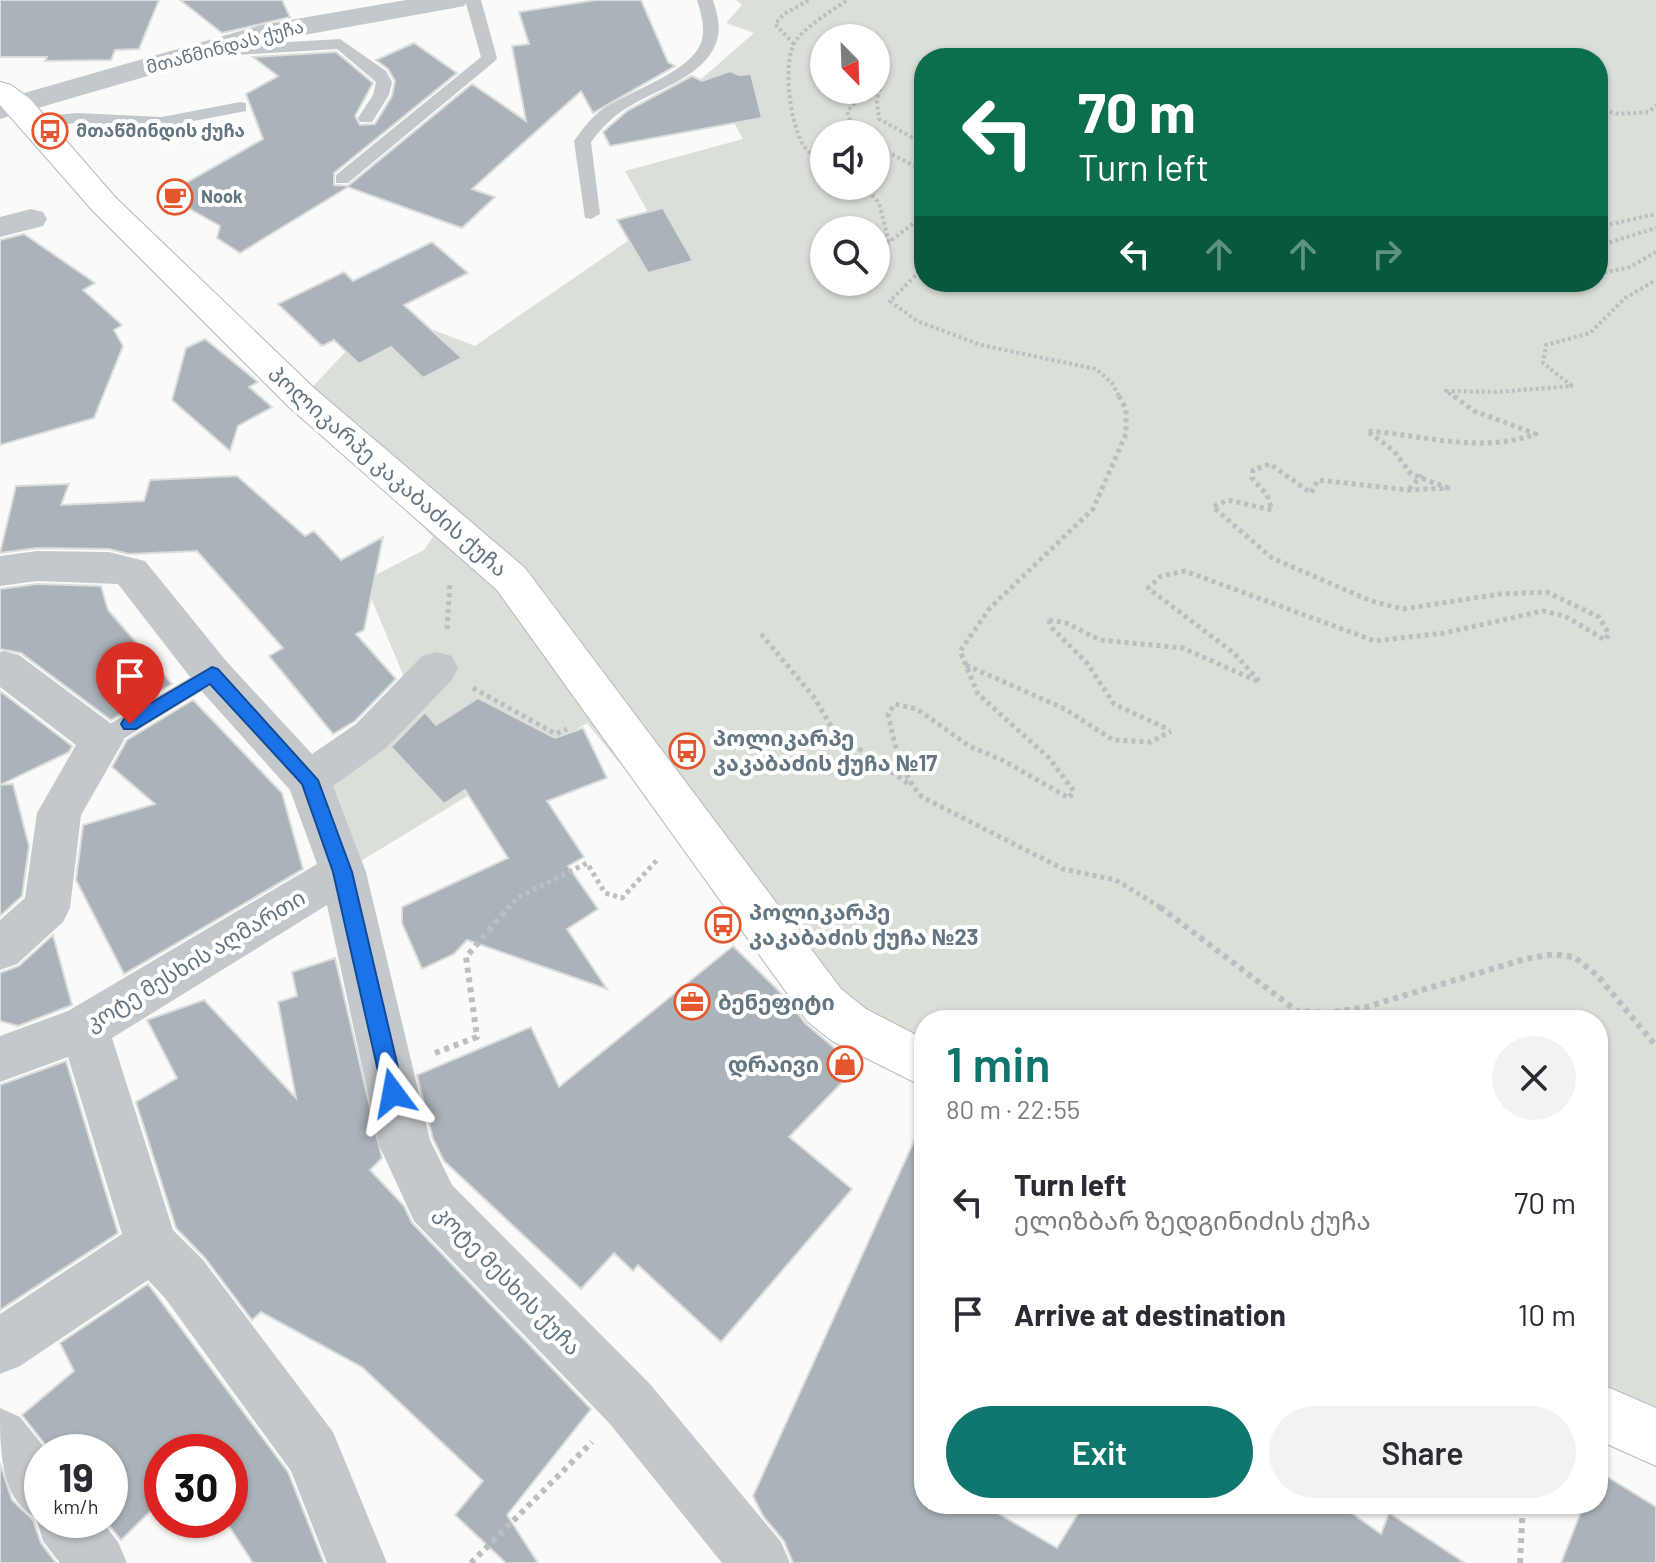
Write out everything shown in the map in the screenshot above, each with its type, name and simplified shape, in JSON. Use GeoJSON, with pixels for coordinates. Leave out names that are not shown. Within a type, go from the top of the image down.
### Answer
{"type":"FeatureCollection","features":[{"type":"Feature","properties":{"kind":"street","name":"მთაწმინდას ქუჩა"},"geometry":{"type":"LineString","coordinates":[[13,107],[261,34],[454,0]]}},
{"type":"Feature","properties":{"kind":"street","name":"პოლიკარპე კაკაბაძის ქუჩა"},"geometry":{"type":"LineString","coordinates":[[13,107],[104,204],[302,398],[511,579],[690,827],[824,1005],[849,1025],[914,1059]]}},
{"type":"Feature","properties":{"kind":"street","name":"კოტე მესხის ქუჩა"},"geometry":{"type":"LineString","coordinates":[[0,571],[37,566],[109,567],[131,572],[212,674],[309,780],[343,872],[405,1145],[433,1203],[630,1404],[760,1563]]}},
{"type":"Feature","properties":{"kind":"street"},"geometry":{"type":"LineString","coordinates":[[0,949],[47,908],[59,813],[102,740],[2,668]]}},
{"type":"Feature","properties":{"kind":"street"},"geometry":{"type":"LineString","coordinates":[[309,780],[371,736],[437,668]]}},
{"type":"Feature","properties":{"kind":"street","name":"კოტე მესხის აღმართი"},"geometry":{"type":"LineString","coordinates":[[0,1059],[84,1028],[343,872]]}},
{"type":"Feature","properties":{"kind":"street"},"geometry":{"type":"LineString","coordinates":[[84,1028],[152,1246],[184,1279],[313,1452],[357,1563]]}},
{"type":"Feature","properties":{"kind":"street"},"geometry":{"type":"LineString","coordinates":[[0,1346],[152,1246]]}},
{"type":"Feature","properties":{"kind":"street"},"geometry":{"type":"LineString","coordinates":[[1608,1415],[1656,1437]]}},
{"type":"Feature","properties":{"kind":"street"},"geometry":{"type":"LineString","coordinates":[[0,1437],[24,1468]]}},
{"type":"Feature","properties":{"kind":"street"},"geometry":{"type":"LineString","coordinates":[[78,1538],[97,1563]]}},
{"type":"Feature","properties":{"kind":"lane"},"geometry":{"type":"LineString","coordinates":[[342,179],[489,58],[473,0]]}},
{"type":"Feature","properties":{"kind":"lane"},"geometry":{"type":"LineString","coordinates":[[591,214],[582,141],[608,112],[696,62],[711,40],[713,19],[705,0]]}},
{"type":"Feature","properties":{"kind":"lane"},"geometry":{"type":"LineString","coordinates":[[202,52],[340,44],[368,64],[384,82],[381,95],[366,118]]}},
{"type":"Feature","properties":{"kind":"lane"},"geometry":{"type":"LineString","coordinates":[[13,107],[77,118],[162,122],[240,107]]}},
{"type":"Feature","properties":{"kind":"lane"},"geometry":{"type":"LineString","coordinates":[[102,740],[212,674]]}},
{"type":"Feature","properties":{"kind":"path"},"geometry":{"type":"LineString","coordinates":[[794,44],[775,24],[784,14],[809,0]]}},
{"type":"Feature","properties":{"kind":"path"},"geometry":{"type":"LineString","coordinates":[[810,152],[802,144],[790,101],[794,44],[847,0]]}},
{"type":"Feature","properties":{"kind":"path"},"geometry":{"type":"LineString","coordinates":[[877,104],[879,119],[914,138]]}},
{"type":"Feature","properties":{"kind":"path"},"geometry":{"type":"LineString","coordinates":[[1608,111],[1619,114],[1649,112],[1656,105]]}},
{"type":"Feature","properties":{"kind":"path"},"geometry":{"type":"LineString","coordinates":[[890,153],[914,166]]}},
{"type":"Feature","properties":{"kind":"path"},"geometry":{"type":"LineString","coordinates":[[876,200],[886,219],[889,242],[914,223]]}},
{"type":"Feature","properties":{"kind":"path"},"geometry":{"type":"LineString","coordinates":[[1608,225],[1656,214]]}},
{"type":"Feature","properties":{"kind":"path"},"geometry":{"type":"LineString","coordinates":[[1608,243],[1656,228]]}},
{"type":"Feature","properties":{"kind":"path"},"geometry":{"type":"LineString","coordinates":[[1608,272],[1630,267],[1656,252]]}},
{"type":"Feature","properties":{"kind":"path"},"geometry":{"type":"LineString","coordinates":[[910,784],[899,762],[888,714],[895,704],[907,704],[930,715],[968,746],[1002,760],[1024,776],[1069,798],[1074,791],[1049,758],[978,694],[960,651],[990,608],[1093,509],[1126,434],[1126,409],[1112,383],[1096,369],[981,345],[917,321],[890,301],[914,277]]}},
{"type":"Feature","properties":{"kind":"path"},"geometry":{"type":"LineString","coordinates":[[965,665],[1065,709],[1113,740],[1151,742],[1171,731],[1114,704],[1087,663],[1051,627],[1049,620],[1066,623],[1100,640],[1183,648],[1259,681],[1235,654],[1170,600],[1148,588],[1161,576],[1185,571],[1375,641],[1444,633],[1543,611],[1565,616],[1605,640],[1609,634],[1599,617],[1547,592],[1500,594],[1403,609],[1371,601],[1272,558],[1213,507],[1228,500],[1272,510],[1267,495],[1252,478],[1253,470],[1270,464],[1311,493],[1318,480],[1408,490],[1448,488],[1422,475],[1411,474],[1394,451],[1367,431],[1463,444],[1520,442],[1536,434],[1474,411],[1446,391],[1496,392],[1573,386],[1543,363],[1546,345],[1590,333],[1625,298],[1656,280]]}},
{"type":"Feature","properties":{"kind":"path"},"geometry":{"type":"LineString","coordinates":[[1408,490],[1422,475]]}},
{"type":"Feature","properties":{"kind":"path"},"geometry":{"type":"LineString","coordinates":[[453,526],[448,629],[437,668],[556,734],[608,711]]}},
{"type":"Feature","properties":{"kind":"path"},"geometry":{"type":"LineString","coordinates":[[761,634],[813,696],[834,731],[947,811],[1063,869],[1116,880],[1162,908],[1296,1010]]}},
{"type":"Feature","properties":{"kind":"path"},"geometry":{"type":"LineString","coordinates":[[388,1072],[477,1037],[466,957],[517,898],[587,863],[605,893],[622,898],[659,861],[655,853]]}},
{"type":"Feature","properties":{"kind":"path"},"geometry":{"type":"LineString","coordinates":[[1360,1010],[1424,993],[1536,955],[1560,951],[1591,969],[1638,1031],[1656,1046]]}},
{"type":"Feature","properties":{"kind":"path"},"geometry":{"type":"LineString","coordinates":[[471,1563],[630,1404]]}},
{"type":"Feature","properties":{"kind":"path"},"geometry":{"type":"LineString","coordinates":[[1520,1563],[1522,1514]]}},
{"type":"Feature","properties":{"kind":"shaded area"},"geometry":{"type":"Polygon","coordinates":[[[736,0],[1656,0],[1656,1430],[1608,1419],[1608,1010],[914,1010],[914,1064],[825,1015],[587,723],[343,872],[309,780],[412,696],[364,581],[424,550],[433,537],[302,398],[384,311],[475,346],[654,223],[625,171],[743,139],[718,94],[699,81],[754,33],[726,23],[742,5],[736,0]]]}},
{"type":"Feature","properties":{"kind":"building"},"geometry":{"type":"Polygon","coordinates":[[[0,0],[159,0],[139,49],[115,50],[111,60],[45,61],[47,57],[0,57],[0,0]]]}},
{"type":"Feature","properties":{"kind":"building"},"geometry":{"type":"Polygon","coordinates":[[[180,0],[282,0],[290,17],[222,33],[180,0]]]}},
{"type":"Feature","properties":{"kind":"building"},"geometry":{"type":"Polygon","coordinates":[[[596,0],[641,0],[668,62],[675,66],[593,113],[581,91],[472,189],[495,197],[462,228],[348,187],[240,253],[217,238],[220,226],[165,195],[263,139],[246,94],[278,76],[253,57],[336,52],[373,83],[355,116],[360,125],[375,124],[392,96],[395,81],[388,69],[376,60],[414,43],[457,73],[334,173],[334,185],[348,186],[472,84],[526,121],[512,46],[529,44],[519,12],[596,0]]]}},
{"type":"Feature","properties":{"kind":"building"},"geometry":{"type":"Polygon","coordinates":[[[730,71],[739,75],[751,74],[762,118],[610,146],[603,132],[627,111],[692,76],[702,81],[730,71]]]}},
{"type":"Feature","properties":{"kind":"building"},"geometry":{"type":"Polygon","coordinates":[[[663,208],[693,261],[648,273],[617,220],[663,208]]]}},
{"type":"Feature","properties":{"kind":"building"},"geometry":{"type":"Polygon","coordinates":[[[24,234],[95,283],[83,290],[122,325],[114,330],[123,346],[94,418],[0,445],[0,240],[24,234]]]}},
{"type":"Feature","properties":{"kind":"building"},"geometry":{"type":"Polygon","coordinates":[[[432,242],[468,273],[404,305],[462,358],[423,378],[391,347],[359,364],[334,340],[322,346],[278,304],[344,272],[353,281],[432,242]]]}},
{"type":"Feature","properties":{"kind":"building"},"geometry":{"type":"Polygon","coordinates":[[[205,339],[258,382],[249,387],[272,407],[238,426],[230,451],[172,400],[186,348],[205,339]]]}},
{"type":"Feature","properties":{"kind":"building"},"geometry":{"type":"Polygon","coordinates":[[[237,476],[305,536],[314,531],[341,560],[383,537],[364,630],[356,634],[396,679],[355,721],[333,734],[269,656],[283,648],[197,551],[129,554],[109,549],[37,548],[0,553],[16,486],[69,484],[61,505],[144,501],[150,480],[237,476]]]}},
{"type":"Feature","properties":{"kind":"building"},"geometry":{"type":"Polygon","coordinates":[[[37,584],[101,586],[108,610],[172,684],[111,720],[21,653],[0,649],[0,589],[37,584]]]}},
{"type":"Feature","properties":{"kind":"building"},"geometry":{"type":"Polygon","coordinates":[[[0,691],[72,746],[69,752],[0,785],[0,691]]]}},
{"type":"Feature","properties":{"kind":"building"},"geometry":{"type":"Polygon","coordinates":[[[478,698],[555,738],[583,728],[607,778],[547,801],[584,857],[568,866],[598,909],[567,929],[607,989],[467,940],[454,954],[422,969],[402,923],[402,907],[508,858],[465,790],[444,804],[391,747],[425,712],[436,725],[478,698]]]}},
{"type":"Feature","properties":{"kind":"building"},"geometry":{"type":"Polygon","coordinates":[[[193,700],[282,793],[303,869],[124,974],[76,880],[83,825],[155,804],[112,767],[127,740],[193,700]]]}},
{"type":"Feature","properties":{"kind":"building"},"geometry":{"type":"Polygon","coordinates":[[[13,784],[29,846],[22,896],[0,916],[0,785],[13,784]]]}},
{"type":"Feature","properties":{"kind":"building"},"geometry":{"type":"Polygon","coordinates":[[[53,935],[72,1005],[18,1026],[0,1021],[0,973],[19,966],[53,935]]]}},
{"type":"Feature","properties":{"kind":"building"},"geometry":{"type":"Polygon","coordinates":[[[733,946],[789,1001],[805,1023],[857,1067],[789,1137],[852,1189],[721,1342],[638,1265],[633,1271],[614,1253],[581,1289],[444,1161],[433,1139],[417,1075],[531,1027],[559,1087],[733,946]]]}},
{"type":"Feature","properties":{"kind":"building"},"geometry":{"type":"Polygon","coordinates":[[[335,958],[382,1158],[370,1170],[404,1206],[412,1223],[591,1409],[507,1515],[538,1563],[506,1563],[455,1515],[483,1481],[362,1367],[261,1312],[252,1320],[205,1258],[176,1228],[136,1102],[177,1078],[147,1020],[204,1000],[296,1098],[278,1002],[297,996],[292,972],[335,958]]]}},
{"type":"Feature","properties":{"kind":"building"},"geometry":{"type":"Polygon","coordinates":[[[66,1061],[118,1233],[0,1310],[0,1085],[66,1061]]]}},
{"type":"Feature","properties":{"kind":"building"},"geometry":{"type":"Polygon","coordinates":[[[914,1141],[914,1514],[999,1514],[1057,1548],[1078,1514],[1353,1514],[1381,1534],[1391,1514],[1465,1563],[793,1563],[784,1541],[763,1516],[753,1496],[914,1141]]]}},
{"type":"Feature","properties":{"kind":"building"},"geometry":{"type":"Polygon","coordinates":[[[148,1284],[288,1472],[324,1563],[253,1563],[237,1538],[248,1538],[248,1434],[144,1434],[144,1518],[128,1533],[128,1434],[37,1434],[22,1415],[74,1371],[60,1343],[148,1284]]]}},
{"type":"Feature","properties":{"kind":"building"},"geometry":{"type":"Polygon","coordinates":[[[0,1463],[12,1500],[24,1511],[24,1538],[39,1538],[56,1563],[0,1563],[0,1463]]]}},
{"type":"Feature","properties":{"kind":"building"},"geometry":{"type":"Polygon","coordinates":[[[1608,1477],[1656,1507],[1656,1563],[1561,1563],[1580,1514],[1608,1514],[1608,1477]]]}},
{"type":"Feature","properties":{"kind":"place","name":"მთაწმინდის ქუჩა"},"geometry":{"type":"Point","coordinates":[50,131]}},
{"type":"Feature","properties":{"kind":"place","name":"Nook"},"geometry":{"type":"Point","coordinates":[175,197]}},
{"type":"Feature","properties":{"kind":"place","name":"პოლიკარპე კაკაბაძის ქუჩა №17"},"geometry":{"type":"Point","coordinates":[687,751]}},
{"type":"Feature","properties":{"kind":"place","name":"პოლიკარპე კაკაბაძის ქუჩა №23"},"geometry":{"type":"Point","coordinates":[723,925]}},
{"type":"Feature","properties":{"kind":"place","name":"ბენეფიტი"},"geometry":{"type":"Point","coordinates":[692,1002]}},
{"type":"Feature","properties":{"kind":"place","name":"დრაივი"},"geometry":{"type":"Point","coordinates":[845,1064]}},
{"type":"Feature","properties":{"kind":"route"},"geometry":{"type":"LineString","coordinates":[[130,724],[212,674],[309,780],[343,872],[393,1093]]}}]}
